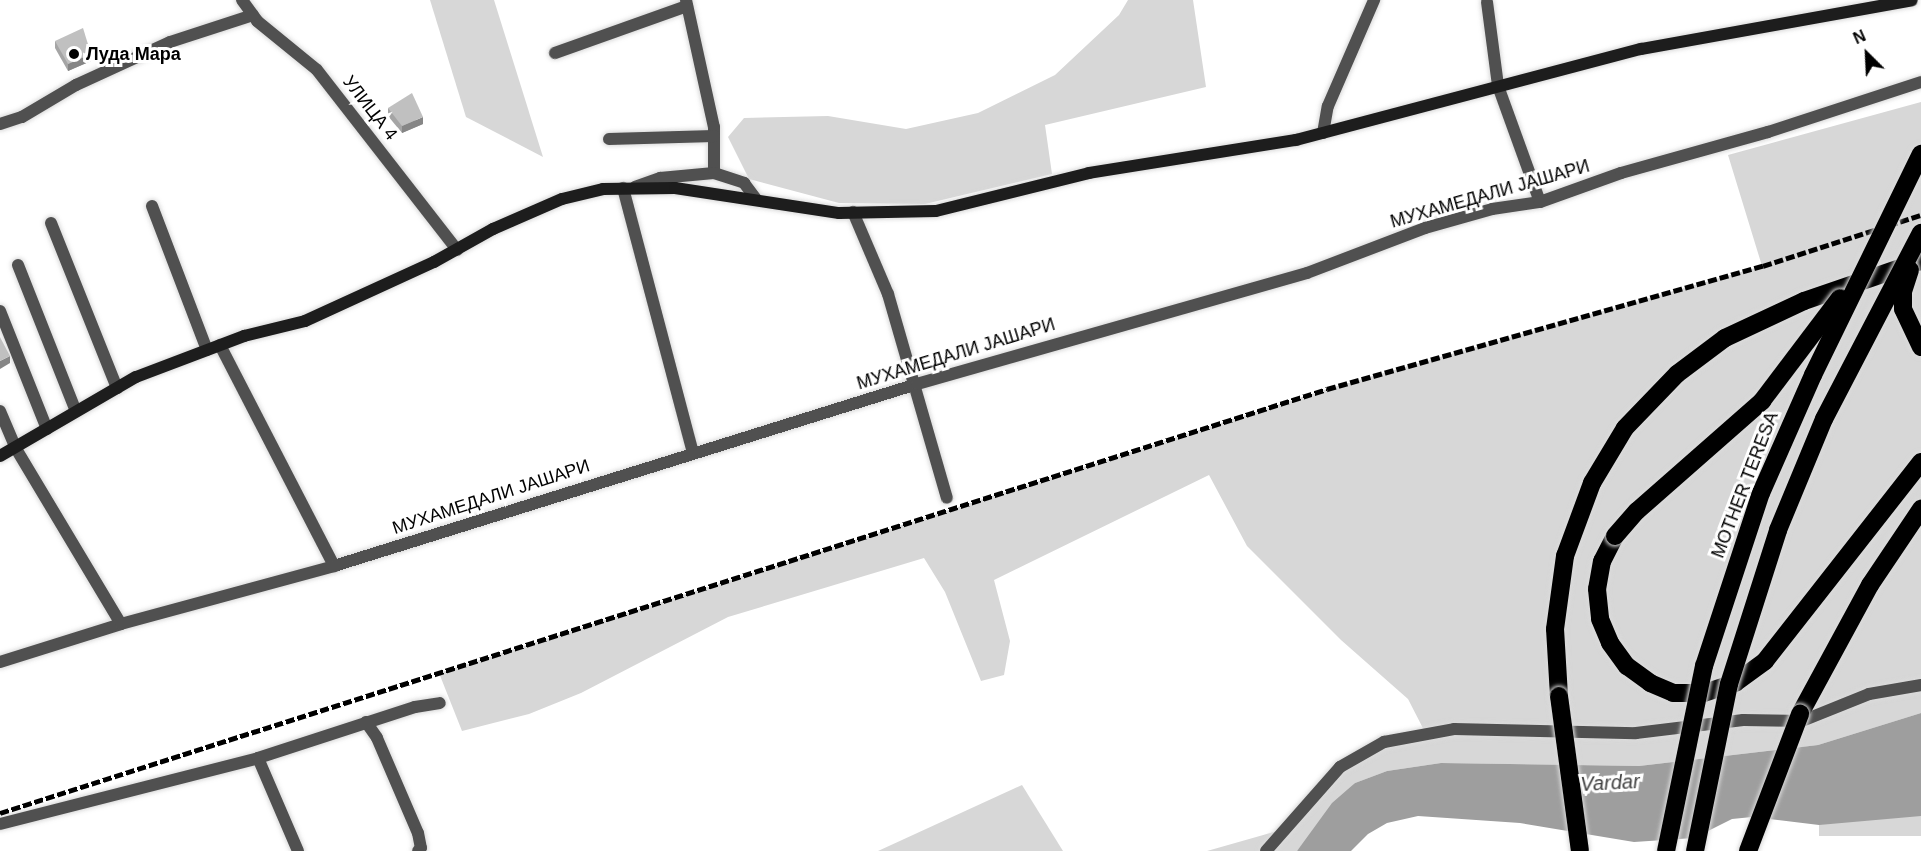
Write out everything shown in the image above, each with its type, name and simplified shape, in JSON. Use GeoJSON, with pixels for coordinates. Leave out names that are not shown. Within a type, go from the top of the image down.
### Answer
{"type":"FeatureCollection","features":[{"type":"Feature","properties":{"kind":"highway","name":"MOTHER TERESA"},"geometry":{"type":"LineString","coordinates":[[1666,851],[1693,711],[1746,535],[1795,413],[1921,154]]}},
{"type":"Feature","properties":{"kind":"highway"},"geometry":{"type":"LineString","coordinates":[[1695,851],[1729,684],[1778,530],[1824,419],[1921,232]]}},
{"type":"Feature","properties":{"kind":"highway"},"geometry":{"type":"LineString","coordinates":[[1921,243],[1903,300],[1906,318],[1921,347]]}},
{"type":"Feature","properties":{"kind":"highway"},"geometry":{"type":"LineString","coordinates":[[1874,247],[1817,332],[1762,401],[1637,511],[1615,536],[1602,561],[1597,589],[1600,619],[1610,643],[1627,666],[1650,683],[1672,693],[1704,693],[1735,683],[1765,661],[1921,462]]}},
{"type":"Feature","properties":{"kind":"highway"},"geometry":{"type":"LineString","coordinates":[[1580,851],[1559,696],[1555,629],[1565,556],[1592,483],[1625,428],[1677,374],[1725,338],[1804,301],[1921,261]]}},
{"type":"Feature","properties":{"kind":"highway"},"geometry":{"type":"LineString","coordinates":[[1748,851],[1800,714],[1862,599],[1921,509]]}},
{"type":"Feature","properties":{"kind":"main road"},"geometry":{"type":"LineString","coordinates":[[0,456],[48,429],[75,410],[117,388],[220,345],[305,321],[562,199],[629,188],[675,188],[853,212],[936,211],[1089,174],[1323,133],[1641,48],[1887,2],[1912,0]]}},
{"type":"Feature","properties":{"kind":"street","name":"УЛИЦА 4"},"geometry":{"type":"LineString","coordinates":[[242,0],[253,15],[317,70],[457,250]]}},
{"type":"Feature","properties":{"kind":"street"},"geometry":{"type":"LineString","coordinates":[[1323,133],[1328,106],[1374,0]]}},
{"type":"Feature","properties":{"kind":"street"},"geometry":{"type":"LineString","coordinates":[[1487,2],[1498,86],[1540,202]]}},
{"type":"Feature","properties":{"kind":"street"},"geometry":{"type":"LineString","coordinates":[[555,53],[686,3],[714,136],[714,173]]}},
{"type":"Feature","properties":{"kind":"street"},"geometry":{"type":"LineString","coordinates":[[0,124],[22,117],[76,85],[170,42],[253,15]]}},
{"type":"Feature","properties":{"kind":"street","name":"МУХАМЕДАЛИ ЈАШАРИ"},"geometry":{"type":"LineString","coordinates":[[0,662],[121,624],[334,566],[917,384],[1307,273],[1425,228],[1492,209],[1540,202],[1621,173],[1768,132],[1921,82]]}},
{"type":"Feature","properties":{"kind":"street"},"geometry":{"type":"LineString","coordinates":[[609,139],[714,136]]}},
{"type":"Feature","properties":{"kind":"street"},"geometry":{"type":"LineString","coordinates":[[693,453],[629,188],[660,178],[714,173],[744,183],[757,200]]}},
{"type":"Feature","properties":{"kind":"street"},"geometry":{"type":"LineString","coordinates":[[152,206],[207,350]]}},
{"type":"Feature","properties":{"kind":"street"},"geometry":{"type":"LineString","coordinates":[[853,212],[888,294],[917,384],[947,498]]}},
{"type":"Feature","properties":{"kind":"street"},"geometry":{"type":"LineString","coordinates":[[51,223],[117,388]]}},
{"type":"Feature","properties":{"kind":"street"},"geometry":{"type":"LineString","coordinates":[[18,265],[75,410]]}},
{"type":"Feature","properties":{"kind":"street"},"geometry":{"type":"LineString","coordinates":[[0,311],[48,429]]}},
{"type":"Feature","properties":{"kind":"street"},"geometry":{"type":"LineString","coordinates":[[220,345],[334,566]]}},
{"type":"Feature","properties":{"kind":"street"},"geometry":{"type":"LineString","coordinates":[[0,411],[15,447],[121,624]]}},
{"type":"Feature","properties":{"kind":"street"},"geometry":{"type":"LineString","coordinates":[[1266,851],[1340,766],[1384,742],[1454,729],[1636,733],[1743,720],[1802,721],[1869,694],[1921,685]]}},
{"type":"Feature","properties":{"kind":"street"},"geometry":{"type":"LineString","coordinates":[[0,824],[258,758],[366,722],[440,703]]}},
{"type":"Feature","properties":{"kind":"street"},"geometry":{"type":"LineString","coordinates":[[366,722],[377,738],[418,832],[421,848],[418,851]]}},
{"type":"Feature","properties":{"kind":"street"},"geometry":{"type":"LineString","coordinates":[[258,758],[298,851]]}},
{"type":"Feature","properties":{"kind":"shaded area"},"geometry":{"type":"Polygon","coordinates":[[[430,0],[494,0],[543,157],[466,117],[430,0]]]}},
{"type":"Feature","properties":{"kind":"shaded area"},"geometry":{"type":"Polygon","coordinates":[[[1128,0],[1193,0],[1206,87],[1045,125],[1052,174],[925,204],[839,203],[749,179],[728,137],[744,118],[828,116],[906,129],[978,113],[1055,75],[1119,15],[1128,0]]]}},
{"type":"Feature","properties":{"kind":"shaded area"},"geometry":{"type":"Polygon","coordinates":[[[1921,102],[1921,713],[1818,745],[1639,766],[1441,763],[1387,771],[1355,783],[1297,851],[1207,851],[1284,829],[1365,751],[1428,738],[1408,699],[1341,640],[1247,546],[1209,475],[994,580],[1010,641],[1004,675],[981,681],[945,592],[924,558],[728,617],[581,693],[529,714],[462,731],[439,673],[1327,389],[1762,266],[1728,155],[1921,102]]]}},
{"type":"Feature","properties":{"kind":"shaded area"},"geometry":{"type":"Polygon","coordinates":[[[1022,785],[1063,851],[878,851],[1022,785]]]}},
{"type":"Feature","properties":{"kind":"shaded area"},"geometry":{"type":"Polygon","coordinates":[[[1819,816],[1921,816],[1921,836],[1819,836],[1819,816]]]}},
{"type":"Feature","properties":{"kind":"water","name":"Vardar"},"geometry":{"type":"Polygon","coordinates":[[[1921,713],[1921,816],[1819,825],[1752,817],[1732,819],[1694,838],[1634,842],[1520,823],[1418,816],[1387,823],[1368,834],[1351,851],[1297,851],[1332,803],[1355,783],[1387,771],[1441,763],[1639,766],[1818,745],[1921,713]]]}},
{"type":"Feature","properties":{"kind":"building","name":"Луда Мара"},"geometry":{"type":"Polygon","coordinates":[[[83,28],[91,54],[68,64],[55,41],[83,28]]]}},
{"type":"Feature","properties":{"kind":"building"},"geometry":{"type":"Polygon","coordinates":[[[412,93],[423,117],[402,126],[388,108],[412,93]]]}},
{"type":"Feature","properties":{"kind":"building"},"geometry":{"type":"Polygon","coordinates":[[[0,337],[10,356],[0,361],[0,337]]]}},
{"type":"Feature","properties":{"kind":"railway"},"geometry":{"type":"LineString","coordinates":[[0,813],[1327,389],[1763,266],[1921,215]]}},
{"type":"Feature","properties":{"kind":"place","name":"Луда Мара"},"geometry":{"type":"Point","coordinates":[74,54]}}]}
